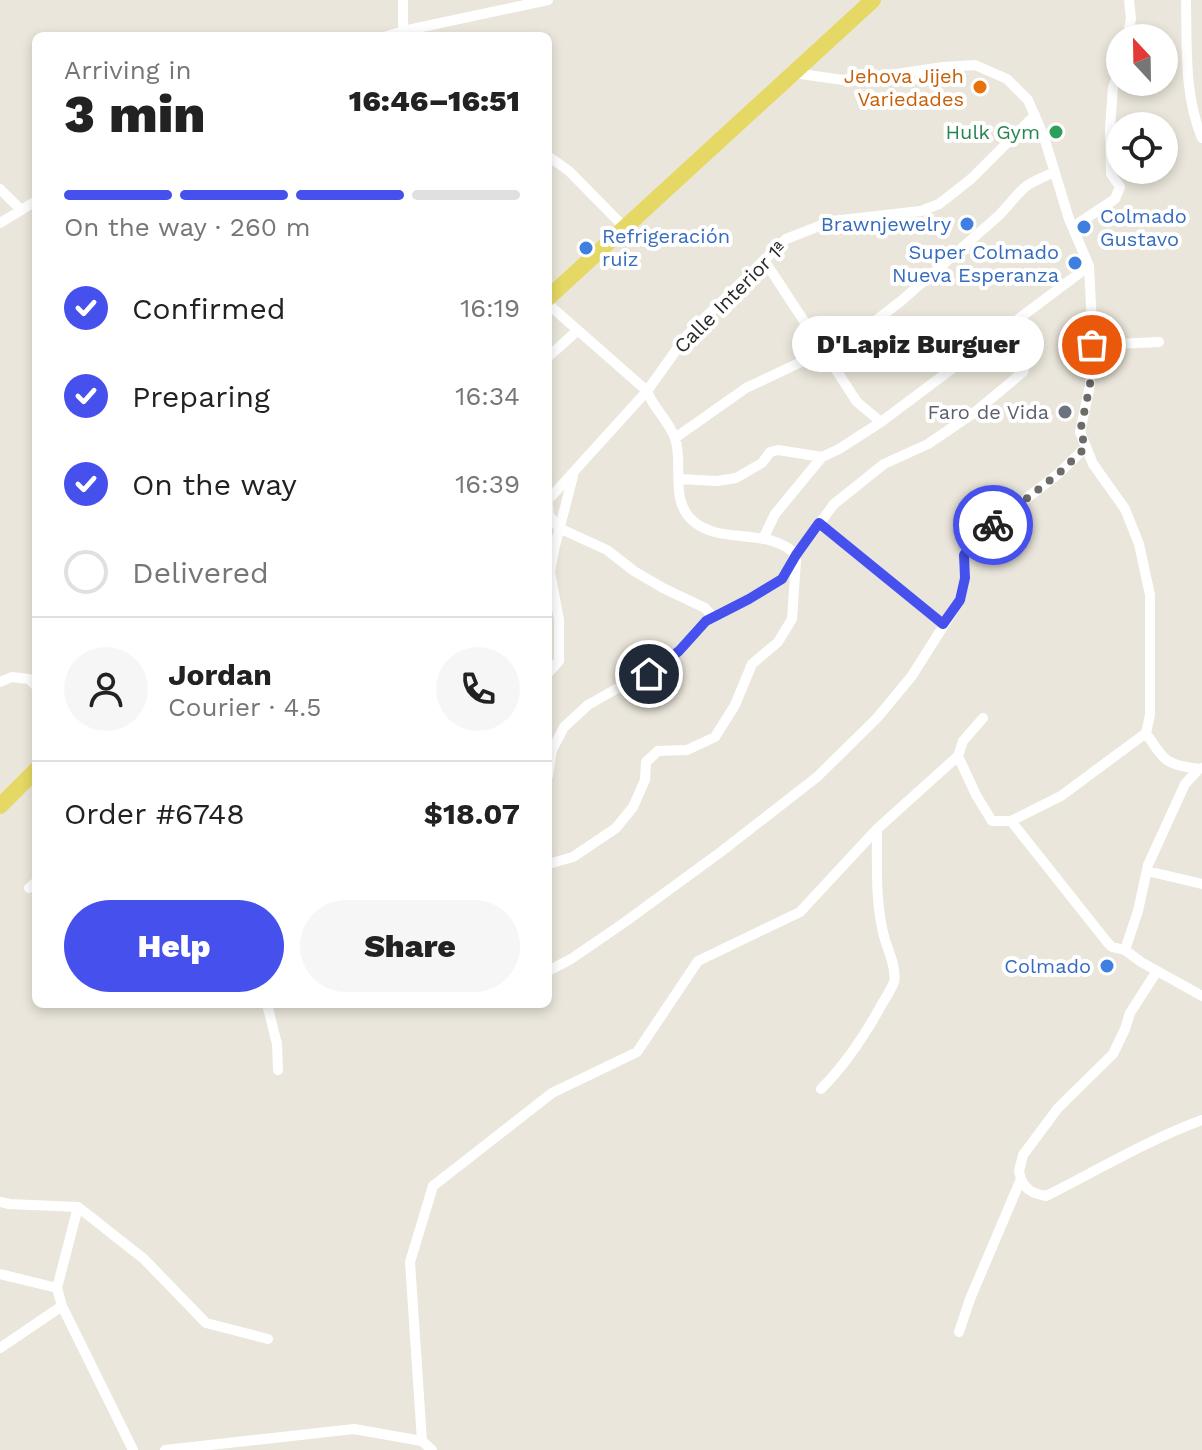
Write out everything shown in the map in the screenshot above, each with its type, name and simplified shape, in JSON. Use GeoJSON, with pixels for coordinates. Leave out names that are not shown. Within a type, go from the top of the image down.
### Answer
{"type":"FeatureCollection","features":[{"type":"Feature","properties":{"kind":"main road"},"geometry":{"type":"LineString","coordinates":[[552,297],[873,0]]}},
{"type":"Feature","properties":{"kind":"main road"},"geometry":{"type":"LineString","coordinates":[[0,806],[32,774]]}},
{"type":"Feature","properties":{"kind":"street"},"geometry":{"type":"LineString","coordinates":[[403,0],[403,31]]}},
{"type":"Feature","properties":{"kind":"street"},"geometry":{"type":"LineString","coordinates":[[400,32],[548,0]]}},
{"type":"Feature","properties":{"kind":"street"},"geometry":{"type":"LineString","coordinates":[[1129,0],[1130,24]]}},
{"type":"Feature","properties":{"kind":"street"},"geometry":{"type":"LineString","coordinates":[[1186,0],[1187,68],[1197,127],[1202,138]]}},
{"type":"Feature","properties":{"kind":"street"},"geometry":{"type":"LineString","coordinates":[[794,73],[850,81],[975,65],[1007,79],[1028,100],[1035,115],[1089,266],[1092,325],[1090,385],[1080,432],[1093,464],[1125,509],[1139,544],[1150,595],[1150,715],[1146,733],[1061,796],[1011,821],[992,821],[958,756]]}},
{"type":"Feature","properties":{"kind":"street"},"geometry":{"type":"LineString","coordinates":[[1073,227],[1115,199],[1120,187],[1111,174],[1112,96]]}},
{"type":"Feature","properties":{"kind":"street","name":"Calle Interior 1ª"},"geometry":{"type":"LineString","coordinates":[[552,497],[647,391],[687,335],[786,239],[832,221],[921,211],[939,204],[971,179],[1035,115]]}},
{"type":"Feature","properties":{"kind":"street"},"geometry":{"type":"LineString","coordinates":[[552,159],[569,171],[625,228]]}},
{"type":"Feature","properties":{"kind":"street"},"geometry":{"type":"LineString","coordinates":[[675,438],[746,388],[856,336],[996,218],[1026,186],[1055,172]]}},
{"type":"Feature","properties":{"kind":"street"},"geometry":{"type":"LineString","coordinates":[[0,189],[21,210]]}},
{"type":"Feature","properties":{"kind":"street"},"geometry":{"type":"LineString","coordinates":[[0,223],[32,203]]}},
{"type":"Feature","properties":{"kind":"street"},"geometry":{"type":"LineString","coordinates":[[764,260],[857,402],[881,422]]}},
{"type":"Feature","properties":{"kind":"street"},"geometry":{"type":"LineString","coordinates":[[763,539],[775,514],[822,457],[881,422],[1089,266]]}},
{"type":"Feature","properties":{"kind":"street"},"geometry":{"type":"LineString","coordinates":[[552,305],[647,391],[651,403],[675,438],[679,495],[682,508],[694,522],[715,532],[776,541],[789,547],[796,555],[792,619],[778,642],[752,664],[735,705],[715,737],[687,750],[658,751],[646,762],[645,780],[633,807],[616,828],[573,857],[552,863]]}},
{"type":"Feature","properties":{"kind":"street"},"geometry":{"type":"LineString","coordinates":[[552,750],[564,727],[588,705],[649,674],[679,651],[706,621],[782,579],[834,504],[884,464],[928,444],[975,412],[1023,372],[1028,359],[1008,326]]}},
{"type":"Feature","properties":{"kind":"street"},"geometry":{"type":"LineString","coordinates":[[552,353],[578,330]]}},
{"type":"Feature","properties":{"kind":"street"},"geometry":{"type":"LineString","coordinates":[[1092,345],[1159,342]]}},
{"type":"Feature","properties":{"kind":"street"},"geometry":{"type":"LineString","coordinates":[[552,969],[625,922],[817,777],[877,718],[911,677],[960,600],[965,578],[964,555],[977,537],[1058,474],[1086,447]]}},
{"type":"Feature","properties":{"kind":"street"},"geometry":{"type":"LineString","coordinates":[[679,479],[717,481],[736,478],[762,463],[770,452],[778,450],[822,457]]}},
{"type":"Feature","properties":{"kind":"street"},"geometry":{"type":"LineString","coordinates":[[552,562],[573,474]]}},
{"type":"Feature","properties":{"kind":"street"},"geometry":{"type":"LineString","coordinates":[[552,519],[559,528],[607,550],[634,571],[705,608],[713,617]]}},
{"type":"Feature","properties":{"kind":"street"},"geometry":{"type":"LineString","coordinates":[[819,523],[943,624]]}},
{"type":"Feature","properties":{"kind":"street"},"geometry":{"type":"LineString","coordinates":[[552,583],[559,620],[559,661],[552,669]]}},
{"type":"Feature","properties":{"kind":"street"},"geometry":{"type":"LineString","coordinates":[[0,682],[12,677],[32,682]]}},
{"type":"Feature","properties":{"kind":"street"},"geometry":{"type":"LineString","coordinates":[[422,1441],[410,1262],[433,1186],[552,1093],[637,1052],[698,961],[800,912],[877,829],[958,756],[963,741],[983,718]]}},
{"type":"Feature","properties":{"kind":"street"},"geometry":{"type":"LineString","coordinates":[[1146,733],[1163,759],[1176,767],[1200,769]]}},
{"type":"Feature","properties":{"kind":"street"},"geometry":{"type":"LineString","coordinates":[[1125,950],[1147,871],[1185,784],[1200,769]]}},
{"type":"Feature","properties":{"kind":"street"},"geometry":{"type":"LineString","coordinates":[[1011,821],[1112,947],[1125,950],[1202,996]]}},
{"type":"Feature","properties":{"kind":"street"},"geometry":{"type":"LineString","coordinates":[[821,1089],[841,1069],[895,980],[879,906],[877,829]]}},
{"type":"Feature","properties":{"kind":"street"},"geometry":{"type":"LineString","coordinates":[[1147,871],[1202,884]]}},
{"type":"Feature","properties":{"kind":"street"},"geometry":{"type":"LineString","coordinates":[[1157,971],[1130,1013],[1113,1054],[1058,1108],[1023,1155],[1019,1171],[1021,1179],[1032,1193],[1046,1196],[1153,1141],[1202,1120]]}},
{"type":"Feature","properties":{"kind":"street"},"geometry":{"type":"LineString","coordinates":[[268,1008],[277,1044],[278,1070]]}},
{"type":"Feature","properties":{"kind":"street"},"geometry":{"type":"LineString","coordinates":[[959,1332],[1021,1179]]}},
{"type":"Feature","properties":{"kind":"street"},"geometry":{"type":"LineString","coordinates":[[0,1202],[78,1207],[144,1259],[206,1323],[268,1339]]}},
{"type":"Feature","properties":{"kind":"street"},"geometry":{"type":"LineString","coordinates":[[78,1207],[57,1288],[62,1306],[133,1450]]}},
{"type":"Feature","properties":{"kind":"street"},"geometry":{"type":"LineString","coordinates":[[0,1274],[57,1288]]}},
{"type":"Feature","properties":{"kind":"street"},"geometry":{"type":"LineString","coordinates":[[0,1348],[62,1306]]}},
{"type":"Feature","properties":{"kind":"street"},"geometry":{"type":"LineString","coordinates":[[165,1450],[354,1429],[422,1441],[432,1450]]}},
{"type":"Feature","properties":{"kind":"way so far"},"geometry":{"type":"LineString","coordinates":[[993,525],[1058,474],[1086,447],[1080,432],[1090,385],[1092,345]]}},
{"type":"Feature","properties":{"kind":"place","name":"Jehova Jijeh Variedades"},"geometry":{"type":"Point","coordinates":[980,87]}},
{"type":"Feature","properties":{"kind":"place","name":"Hulk Gym"},"geometry":{"type":"Point","coordinates":[1056,132]}},
{"type":"Feature","properties":{"kind":"place","name":"Brawnjewelry"},"geometry":{"type":"Point","coordinates":[967,224]}},
{"type":"Feature","properties":{"kind":"place","name":"Colmado Gustavo"},"geometry":{"type":"Point","coordinates":[1084,227]}},
{"type":"Feature","properties":{"kind":"place","name":"Refrigeración ruiz"},"geometry":{"type":"Point","coordinates":[586,248]}},
{"type":"Feature","properties":{"kind":"place","name":"Super Colmado Nueva Esperanza"},"geometry":{"type":"Point","coordinates":[1075,263]}},
{"type":"Feature","properties":{"kind":"place","name":"D'Lapiz Burguer"},"geometry":{"type":"Point","coordinates":[1092,345]}},
{"type":"Feature","properties":{"kind":"place","name":"Faro de Vida"},"geometry":{"type":"Point","coordinates":[1065,412]}},
{"type":"Feature","properties":{"kind":"place","name":"Colmado"},"geometry":{"type":"Point","coordinates":[1107,966]}},
{"type":"Feature","properties":{"kind":"route"},"geometry":{"type":"LineString","coordinates":[[649,674],[679,651],[706,621],[782,579],[819,523],[943,624],[960,600],[965,578],[964,555],[977,537],[993,525]]}}]}
